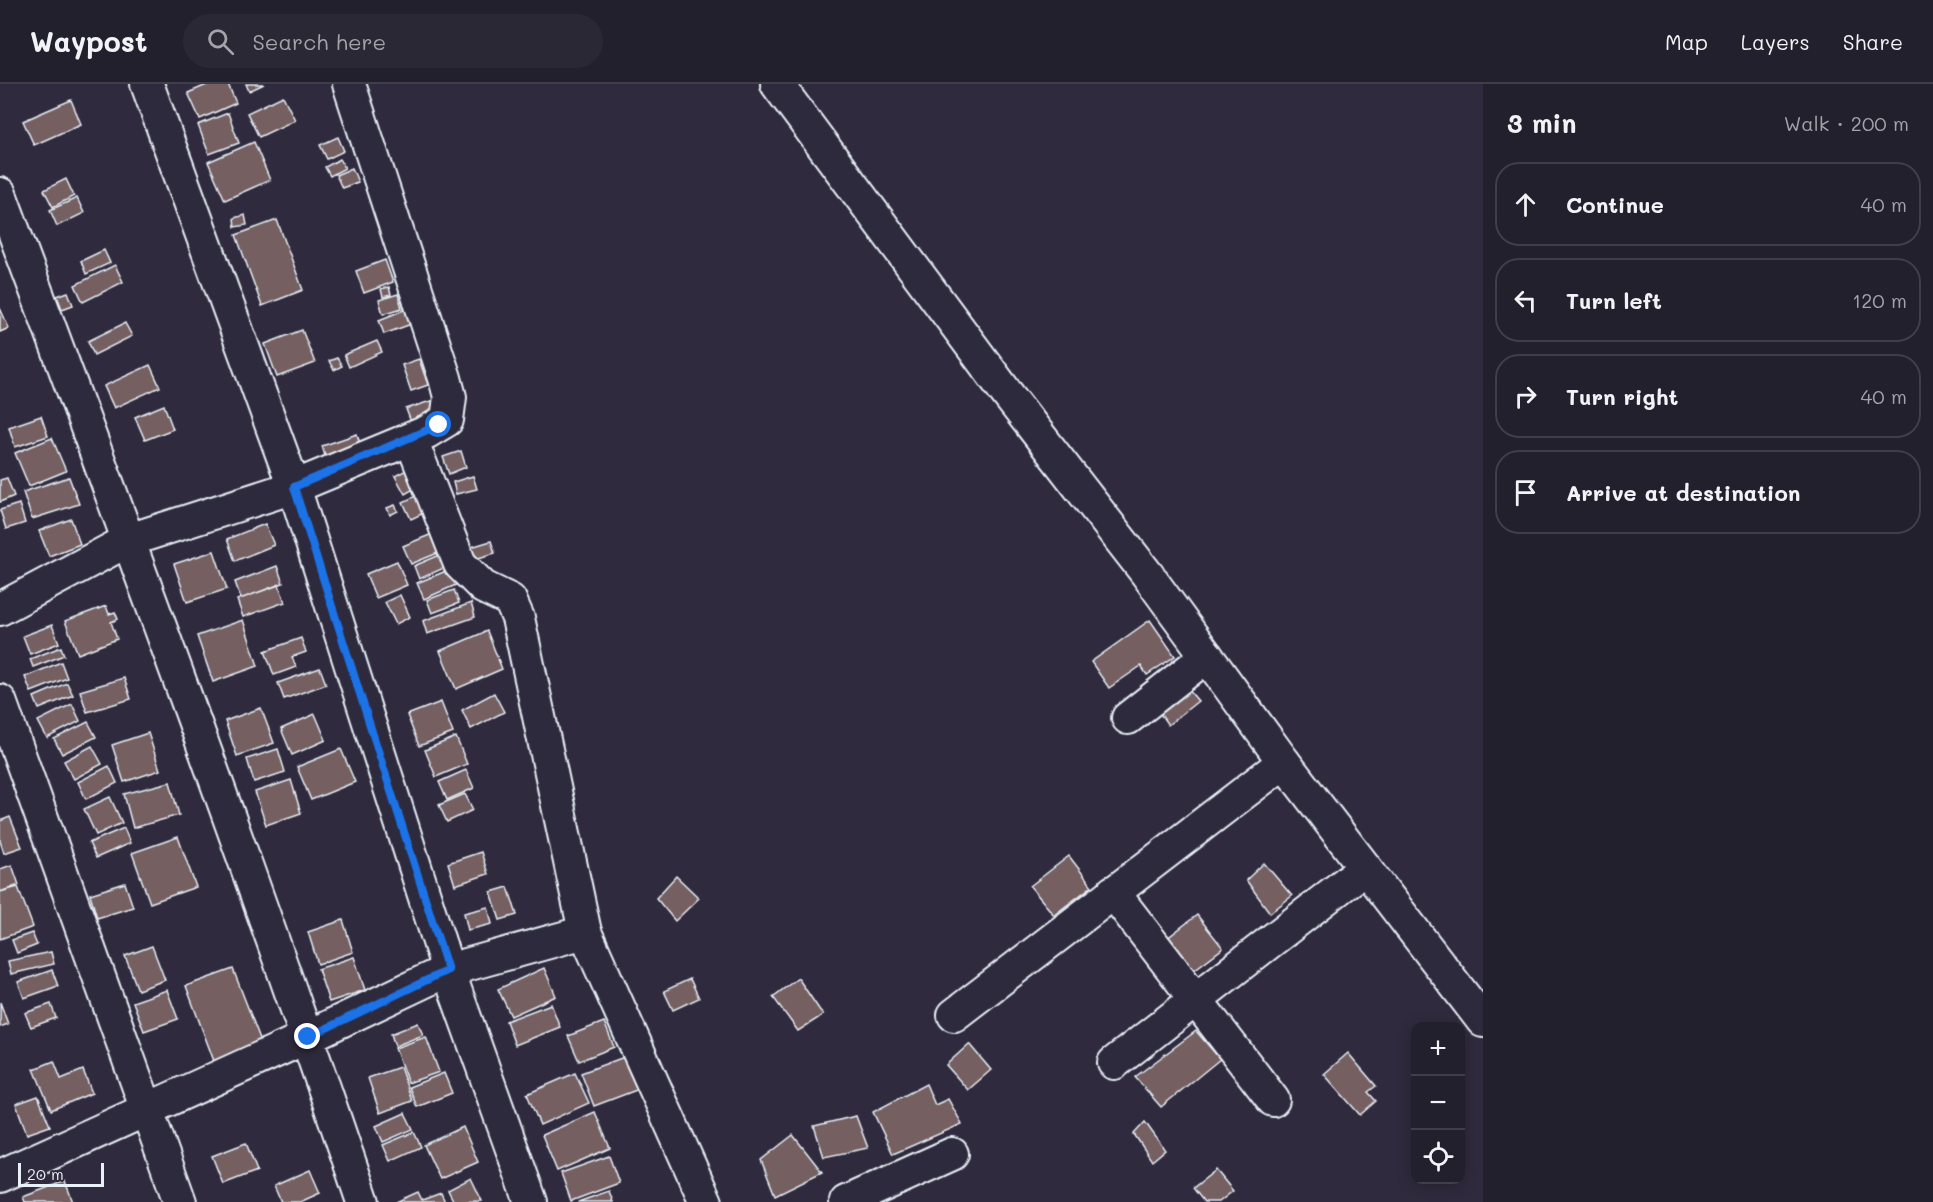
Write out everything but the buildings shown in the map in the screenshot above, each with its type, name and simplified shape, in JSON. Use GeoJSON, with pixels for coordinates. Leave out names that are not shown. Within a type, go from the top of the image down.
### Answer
{"type":"FeatureCollection","features":[{"type":"Feature","properties":{"kind":"street"},"geometry":{"type":"LineString","coordinates":[[147,84],[294,487],[448,970],[531,1202]]}},
{"type":"Feature","properties":{"kind":"street"},"geometry":{"type":"LineString","coordinates":[[0,609],[129,540],[294,487],[411,439],[447,420],[450,397],[349,84]]}},
{"type":"Feature","properties":{"kind":"street"},"geometry":{"type":"LineString","coordinates":[[777,84],[1284,762],[1483,1021]]}},
{"type":"Feature","properties":{"kind":"street"},"geometry":{"type":"LineString","coordinates":[[0,194],[129,540],[308,1037],[363,1202]]}},
{"type":"Feature","properties":{"kind":"street"},"geometry":{"type":"LineString","coordinates":[[411,439],[460,564],[483,587],[510,600],[518,618],[585,932],[706,1202]]}},
{"type":"Feature","properties":{"kind":"street"},"geometry":{"type":"LineString","coordinates":[[1128,718],[1207,657]]}},
{"type":"Feature","properties":{"kind":"street"},"geometry":{"type":"LineString","coordinates":[[0,701],[180,1202]]}},
{"type":"Feature","properties":{"kind":"street"},"geometry":{"type":"LineString","coordinates":[[954,1015],[1284,762]]}},
{"type":"Feature","properties":{"kind":"street"},"geometry":{"type":"LineString","coordinates":[[1114,1063],[1365,868]]}},
{"type":"Feature","properties":{"kind":"street"},"geometry":{"type":"LineString","coordinates":[[1113,892],[1273,1100]]}},
{"type":"Feature","properties":{"kind":"street"},"geometry":{"type":"LineString","coordinates":[[0,1176],[146,1108],[308,1037],[448,970],[585,932]]}},
{"type":"Feature","properties":{"kind":"street"},"geometry":{"type":"LineString","coordinates":[[846,1202],[952,1154]]}},
{"type":"Feature","properties":{"kind":"street"},"geometry":{"type":"LineString","coordinates":[[0,1198],[2,1202]]}},
{"type":"Feature","properties":{"kind":"route"},"geometry":{"type":"LineString","coordinates":[[308,1037],[448,970],[294,487],[411,439],[439,425]]}}]}
